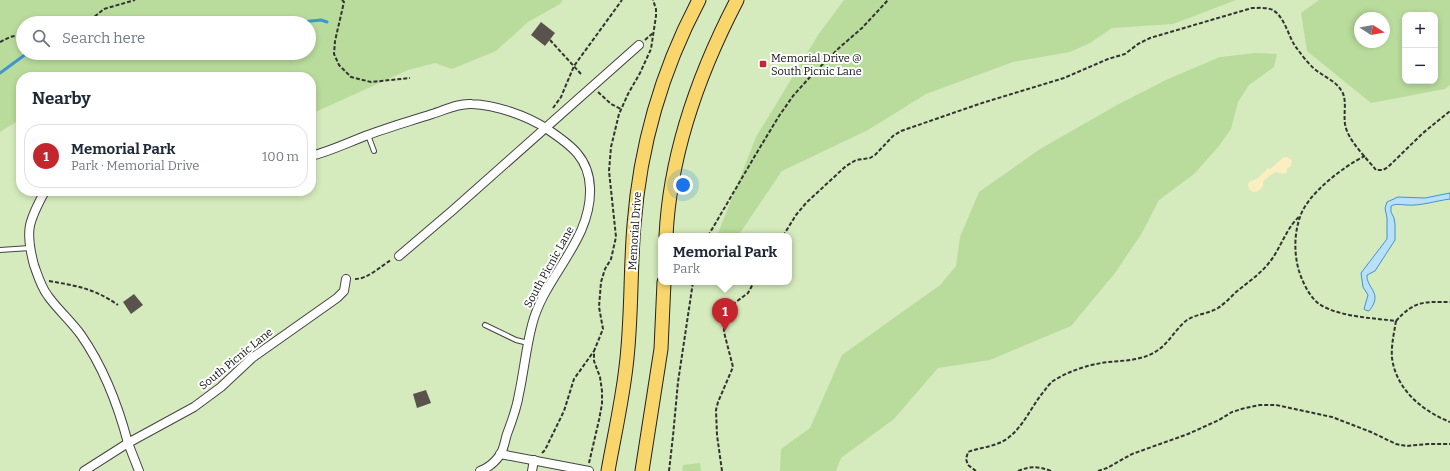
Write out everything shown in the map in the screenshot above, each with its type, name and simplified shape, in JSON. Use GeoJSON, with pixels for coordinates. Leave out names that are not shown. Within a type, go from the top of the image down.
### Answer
{"type":"FeatureCollection","features":[{"type":"Feature","properties":{"kind":"main road","name":"Memorial Drive"},"geometry":{"type":"LineString","coordinates":[[608,471],[626,368],[631,309],[633,227],[640,171],[651,122],[672,55],[699,0]]}},
{"type":"Feature","properties":{"kind":"main road"},"geometry":{"type":"LineString","coordinates":[[666,233],[670,197],[685,128],[708,61],[737,0]]}},
{"type":"Feature","properties":{"kind":"main road"},"geometry":{"type":"LineString","coordinates":[[642,471],[661,349],[664,285]]}},
{"type":"Feature","properties":{"kind":"street"},"geometry":{"type":"LineString","coordinates":[[399,256],[639,45]]}},
{"type":"Feature","properties":{"kind":"street","name":"South Picnic Lane"},"geometry":{"type":"LineString","coordinates":[[316,155],[329,151],[368,135],[453,107],[471,104],[513,113],[548,126],[573,147],[584,162],[589,178],[590,202],[582,230],[540,303],[532,324],[519,394],[500,454],[487,468],[480,471]]}},
{"type":"Feature","properties":{"kind":"street"},"geometry":{"type":"LineString","coordinates":[[42,196],[33,213],[28,234],[38,279],[47,295],[81,335],[102,370],[115,400],[138,471]]}},
{"type":"Feature","properties":{"kind":"street","name":"South Picnic Lane"},"geometry":{"type":"LineString","coordinates":[[84,471],[128,443],[194,407],[221,387],[252,358],[337,298],[344,291],[346,279]]}},
{"type":"Feature","properties":{"kind":"street"},"geometry":{"type":"LineString","coordinates":[[500,454],[589,467]]}},
{"type":"Feature","properties":{"kind":"street"},"geometry":{"type":"LineString","coordinates":[[532,471],[534,460]]}},
{"type":"Feature","properties":{"kind":"lane"},"geometry":{"type":"LineString","coordinates":[[368,135],[374,151]]}},
{"type":"Feature","properties":{"kind":"lane"},"geometry":{"type":"LineString","coordinates":[[0,250],[30,248]]}},
{"type":"Feature","properties":{"kind":"lane"},"geometry":{"type":"LineString","coordinates":[[485,325],[516,340],[528,343]]}},
{"type":"Feature","properties":{"kind":"path"},"geometry":{"type":"LineString","coordinates":[[95,16],[104,9],[135,0]]}},
{"type":"Feature","properties":{"kind":"path"},"geometry":{"type":"LineString","coordinates":[[342,0],[344,2],[335,41],[334,54],[339,65],[351,77],[371,82],[410,78]]}},
{"type":"Feature","properties":{"kind":"path"},"geometry":{"type":"LineString","coordinates":[[548,126],[549,117],[552,110],[561,97],[574,66],[622,0]]}},
{"type":"Feature","properties":{"kind":"path"},"geometry":{"type":"LineString","coordinates":[[534,460],[545,450],[564,412],[574,379],[594,351],[603,329],[599,307],[601,282],[605,269],[611,259],[616,237],[609,171],[611,147],[621,109],[647,59],[654,32],[656,9],[653,0]]}},
{"type":"Feature","properties":{"kind":"path"},"geometry":{"type":"LineString","coordinates":[[710,233],[779,116],[793,96],[810,77],[839,48],[862,28],[888,0]]}},
{"type":"Feature","properties":{"kind":"path"},"geometry":{"type":"LineString","coordinates":[[785,233],[796,215],[806,203],[846,166],[856,160],[870,158],[875,155],[889,139],[901,130],[1064,78],[1108,59],[1125,54],[1138,44],[1150,38],[1252,8],[1262,7],[1272,10],[1278,15],[1295,45],[1311,65],[1319,73],[1336,84],[1342,90],[1344,95],[1347,132],[1356,146],[1376,170],[1383,170],[1388,167],[1423,133],[1450,111]]}},
{"type":"Feature","properties":{"kind":"path"},"geometry":{"type":"LineString","coordinates":[[639,45],[654,32]]}},
{"type":"Feature","properties":{"kind":"path"},"geometry":{"type":"LineString","coordinates":[[0,42],[16,36]]}},
{"type":"Feature","properties":{"kind":"path"},"geometry":{"type":"LineString","coordinates":[[550,40],[581,74]]}},
{"type":"Feature","properties":{"kind":"path"},"geometry":{"type":"LineString","coordinates":[[596,89],[611,104],[621,109]]}},
{"type":"Feature","properties":{"kind":"path"},"geometry":{"type":"LineString","coordinates":[[976,471],[968,465],[966,459],[968,452],[995,445],[1009,438],[1025,419],[1038,397],[1051,382],[1089,366],[1101,363],[1137,359],[1156,352],[1186,321],[1192,317],[1206,314],[1218,308],[1269,264],[1294,221],[1300,216],[1309,201],[1333,177],[1351,163],[1365,156]]}},
{"type":"Feature","properties":{"kind":"path"},"geometry":{"type":"LineString","coordinates":[[1300,216],[1295,251],[1296,262],[1304,284],[1314,298],[1324,306],[1339,313],[1396,321]]}},
{"type":"Feature","properties":{"kind":"path"},"geometry":{"type":"LineString","coordinates":[[346,279],[358,279],[375,271],[399,256]]}},
{"type":"Feature","properties":{"kind":"path"},"geometry":{"type":"LineString","coordinates":[[38,279],[86,288],[103,295],[118,305]]}},
{"type":"Feature","properties":{"kind":"path"},"geometry":{"type":"LineString","coordinates":[[669,471],[674,436],[678,382],[693,285]]}},
{"type":"Feature","properties":{"kind":"path"},"geometry":{"type":"LineString","coordinates":[[722,471],[717,435],[716,410],[733,367],[724,332],[724,321],[728,308],[748,293],[752,285]]}},
{"type":"Feature","properties":{"kind":"path"},"geometry":{"type":"LineString","coordinates":[[1450,302],[1420,304],[1410,307],[1396,321],[1392,346],[1392,358],[1399,381],[1406,391],[1421,406],[1450,422]]}},
{"type":"Feature","properties":{"kind":"path"},"geometry":{"type":"LineString","coordinates":[[589,467],[602,404],[600,377],[594,361],[594,351]]}},
{"type":"Feature","properties":{"kind":"path"},"geometry":{"type":"LineString","coordinates":[[1098,471],[1107,468],[1132,454],[1201,428],[1232,412],[1260,405],[1276,405],[1332,417],[1371,432],[1396,444],[1406,446],[1450,444]]}},
{"type":"Feature","properties":{"kind":"path"},"geometry":{"type":"LineString","coordinates":[[1018,471],[1036,466],[1051,471]]}},
{"type":"Feature","properties":{"kind":"green space"},"geometry":{"type":"Polygon","coordinates":[[[0,0],[1450,0],[1450,471],[0,471],[0,0]]]}},
{"type":"Feature","properties":{"kind":"green space"},"geometry":{"type":"Polygon","coordinates":[[[0,0],[563,0],[560,4],[528,22],[496,51],[452,69],[435,63],[408,70],[316,112],[316,72],[16,72],[16,122],[0,132],[0,0]]]}},
{"type":"Feature","properties":{"kind":"green space"},"geometry":{"type":"Polygon","coordinates":[[[844,0],[1236,0],[1173,24],[1112,28],[1090,43],[1070,52],[1013,62],[926,94],[868,130],[782,171],[740,233],[718,233],[756,137],[818,35],[844,0]]]}},
{"type":"Feature","properties":{"kind":"green space"},"geometry":{"type":"Polygon","coordinates":[[[1319,0],[1450,0],[1450,85],[1445,89],[1371,103],[1307,51],[1301,13],[1319,0]]]}},
{"type":"Feature","properties":{"kind":"green space"},"geometry":{"type":"Polygon","coordinates":[[[1255,53],[1277,54],[1274,67],[1249,85],[1238,102],[1231,129],[1219,146],[1194,174],[1159,200],[1142,233],[1115,273],[1071,326],[990,360],[938,368],[894,419],[841,458],[836,471],[780,471],[781,449],[810,428],[842,355],[940,285],[956,266],[960,237],[979,192],[1040,149],[1117,105],[1168,79],[1220,57],[1255,53]]]}},
{"type":"Feature","properties":{"kind":"green space"},"geometry":{"type":"Polygon","coordinates":[[[700,463],[701,471],[682,471],[683,465],[700,463]]]}},
{"type":"Feature","properties":{"kind":"sand"},"geometry":{"type":"Polygon","coordinates":[[[1284,157],[1292,160],[1291,166],[1287,169],[1287,172],[1284,174],[1275,172],[1263,181],[1263,186],[1258,191],[1255,192],[1249,189],[1249,182],[1258,178],[1268,168],[1270,169],[1284,157]]]}},
{"type":"Feature","properties":{"kind":"water"},"geometry":{"type":"Polygon","coordinates":[[[1450,193],[1450,199],[1418,205],[1397,204],[1391,206],[1391,212],[1395,224],[1395,240],[1375,271],[1367,275],[1367,280],[1375,295],[1375,300],[1369,311],[1365,310],[1368,295],[1363,287],[1361,273],[1387,239],[1387,218],[1385,208],[1387,202],[1398,197],[1425,198],[1450,193]]]}},
{"type":"Feature","properties":{"kind":"building"},"geometry":{"type":"Polygon","coordinates":[[[541,22],[555,33],[545,46],[531,35],[541,22]]]}},
{"type":"Feature","properties":{"kind":"building"},"geometry":{"type":"Polygon","coordinates":[[[134,294],[143,305],[131,314],[123,302],[134,294]]]}},
{"type":"Feature","properties":{"kind":"building"},"geometry":{"type":"Polygon","coordinates":[[[426,390],[431,403],[417,408],[413,394],[426,390]]]}},
{"type":"Feature","properties":{"kind":"waterway"},"geometry":{"type":"LineString","coordinates":[[316,21],[327,22]]}},
{"type":"Feature","properties":{"kind":"waterway"},"geometry":{"type":"LineString","coordinates":[[0,73],[18,60]]}},
{"type":"Feature","properties":{"kind":"place","name":"Memorial Drive @ South Picnic Lane"},"geometry":{"type":"Point","coordinates":[763,64]}},
{"type":"Feature","properties":{"kind":"place","name":"Memorial Park"},"geometry":{"type":"Point","coordinates":[725,331]}}]}
